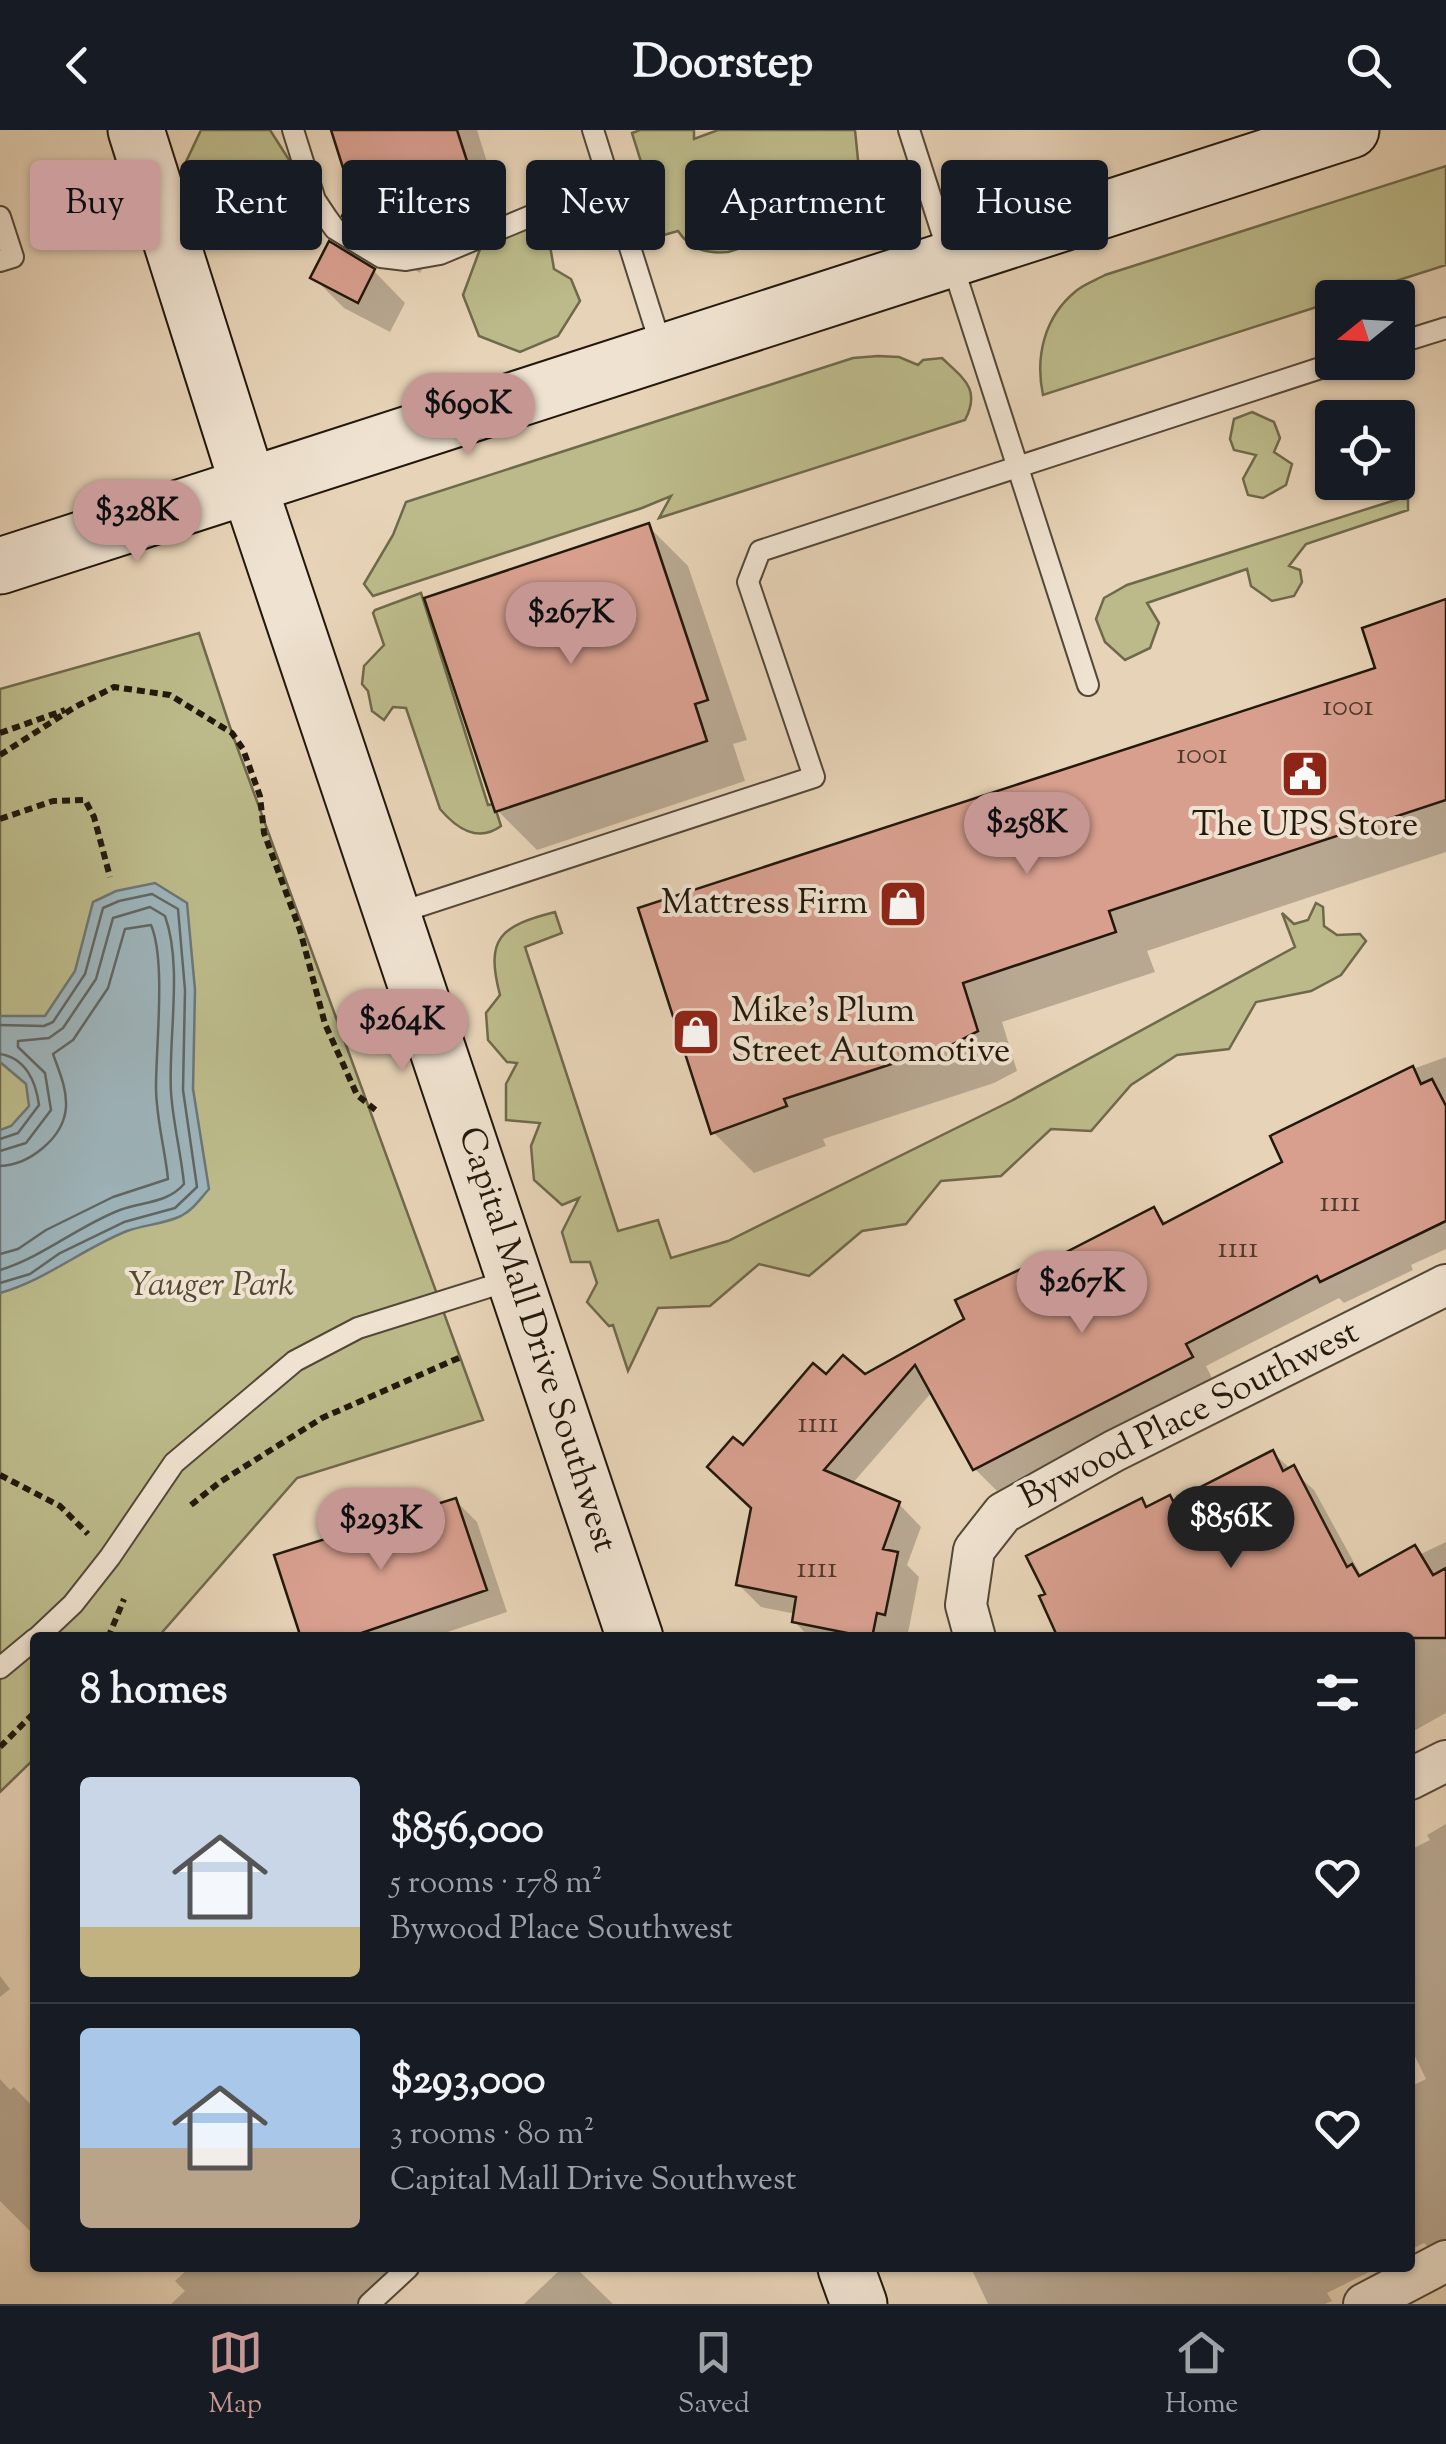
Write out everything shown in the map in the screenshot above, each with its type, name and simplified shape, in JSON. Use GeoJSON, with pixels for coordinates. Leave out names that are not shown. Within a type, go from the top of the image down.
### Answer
{"type":"FeatureCollection","features":[{"type":"Feature","properties":{"kind":"street","name":"Capital Mall Drive Southwest"},"geometry":{"type":"LineString","coordinates":[[136,130],[248,484],[633,1632]]}},
{"type":"Feature","properties":{"kind":"street"},"geometry":{"type":"LineString","coordinates":[[0,566],[1351,130]]}},
{"type":"Feature","properties":{"kind":"street","name":"Bywood Place Southwest"},"geometry":{"type":"LineString","coordinates":[[973,1632],[966,1606],[974,1550],[1003,1513],[1114,1451],[1446,1285]]}},
{"type":"Feature","properties":{"kind":"street"},"geometry":{"type":"LineString","coordinates":[[1415,1776],[1446,1761]]}},
{"type":"Feature","properties":{"kind":"street"},"geometry":{"type":"LineString","coordinates":[[1364,2304],[1446,2261]]}},
{"type":"Feature","properties":{"kind":"street"},"geometry":{"type":"LineString","coordinates":[[847,2272],[858,2304]]}},
{"type":"Feature","properties":{"kind":"lane"},"geometry":{"type":"LineString","coordinates":[[294,130],[315,200],[326,218],[336,229],[381,257],[406,260],[440,254],[526,219]]}},
{"type":"Feature","properties":{"kind":"lane"},"geometry":{"type":"LineString","coordinates":[[593,130],[662,351]]}},
{"type":"Feature","properties":{"kind":"lane"},"geometry":{"type":"LineString","coordinates":[[910,130],[1088,685]]}},
{"type":"Feature","properties":{"kind":"lane"},"geometry":{"type":"LineString","coordinates":[[0,217],[12,257],[0,261]]}},
{"type":"Feature","properties":{"kind":"lane"},"geometry":{"type":"LineString","coordinates":[[1415,338],[1446,328]]}},
{"type":"Feature","properties":{"kind":"lane"},"geometry":{"type":"LineString","coordinates":[[393,915],[814,777],[748,582],[760,551],[1315,370]]}},
{"type":"Feature","properties":{"kind":"lane"},"geometry":{"type":"LineString","coordinates":[[43,1632],[73,1604],[110,1557],[174,1464],[296,1362],[358,1328],[516,1279]]}},
{"type":"Feature","properties":{"kind":"lane"},"geometry":{"type":"LineString","coordinates":[[0,1668],[30,1643]]}},
{"type":"Feature","properties":{"kind":"lane"},"geometry":{"type":"LineString","coordinates":[[369,2304],[404,2272]]}},
{"type":"Feature","properties":{"kind":"path"},"geometry":{"type":"LineString","coordinates":[[0,755],[114,687],[170,695],[232,733],[244,749],[260,796],[264,833],[300,930],[325,1024],[357,1095],[378,1112]]}},
{"type":"Feature","properties":{"kind":"path"},"geometry":{"type":"LineString","coordinates":[[0,732],[75,707]]}},
{"type":"Feature","properties":{"kind":"path"},"geometry":{"type":"LineString","coordinates":[[0,819],[52,801],[85,800],[94,817],[110,878]]}},
{"type":"Feature","properties":{"kind":"path"},"geometry":{"type":"LineString","coordinates":[[189,1507],[220,1482],[322,1418],[461,1357]]}},
{"type":"Feature","properties":{"kind":"path"},"geometry":{"type":"LineString","coordinates":[[0,1475],[60,1506],[110,1557],[137,1568],[110,1632]]}},
{"type":"Feature","properties":{"kind":"path"},"geometry":{"type":"LineString","coordinates":[[0,1747],[30,1717]]}},
{"type":"Feature","properties":{"kind":"green space"},"geometry":{"type":"Polygon","coordinates":[[[201,130],[270,130],[289,160],[187,160],[201,130]]]}},
{"type":"Feature","properties":{"kind":"green space"},"geometry":{"type":"Polygon","coordinates":[[[694,130],[694,139],[718,130],[855,130],[858,160],[685,160],[685,239],[678,231],[665,235],[665,160],[640,160],[632,133],[694,130]]]}},
{"type":"Feature","properties":{"kind":"green space"},"geometry":{"type":"Polygon","coordinates":[[[1446,166],[1446,265],[1399,280],[1315,280],[1315,307],[1043,395],[1041,352],[1049,325],[1065,301],[1105,275],[1446,166]]]}},
{"type":"Feature","properties":{"kind":"green space"},"geometry":{"type":"Polygon","coordinates":[[[521,225],[526,228],[526,250],[551,250],[554,269],[571,279],[580,301],[558,336],[520,352],[479,336],[463,295],[480,250],[506,250],[506,231],[521,225]]]}},
{"type":"Feature","properties":{"kind":"green space"},"geometry":{"type":"Polygon","coordinates":[[[899,357],[918,365],[923,360],[942,358],[971,392],[965,420],[659,518],[671,496],[373,596],[364,584],[393,535],[406,502],[853,358],[899,357]]]}},
{"type":"Feature","properties":{"kind":"green space"},"geometry":{"type":"Polygon","coordinates":[[[1252,412],[1274,422],[1280,438],[1274,452],[1292,464],[1286,485],[1263,498],[1248,495],[1243,479],[1256,455],[1234,450],[1230,439],[1234,419],[1252,412]]]}},
{"type":"Feature","properties":{"kind":"green space"},"geometry":{"type":"Polygon","coordinates":[[[1395,500],[1408,500],[1408,510],[1306,544],[1289,566],[1300,570],[1302,582],[1294,596],[1272,601],[1251,586],[1247,569],[1147,603],[1159,623],[1150,648],[1125,660],[1105,642],[1096,619],[1104,598],[1127,585],[1395,500]]]}},
{"type":"Feature","properties":{"kind":"green space"},"geometry":{"type":"Polygon","coordinates":[[[421,593],[488,805],[494,804],[501,826],[492,831],[468,831],[440,809],[406,708],[393,707],[384,720],[372,711],[368,691],[362,684],[364,666],[384,645],[373,613],[421,593]]]}},
{"type":"Feature","properties":{"kind":"green space","name":"Yauger Park"},"geometry":{"type":"Polygon","coordinates":[[[199,633],[483,1420],[297,1478],[162,1632],[30,1632],[30,1763],[0,1792],[0,689],[199,633]]]}},
{"type":"Feature","properties":{"kind":"green space"},"geometry":{"type":"Polygon","coordinates":[[[1316,903],[1323,907],[1324,926],[1337,935],[1360,934],[1366,941],[1341,975],[1311,991],[1256,1002],[1229,1049],[1177,1055],[1131,1085],[1091,1131],[1051,1129],[1001,1176],[941,1181],[906,1224],[862,1231],[809,1276],[759,1264],[710,1306],[658,1308],[628,1371],[613,1325],[609,1326],[587,1302],[597,1283],[590,1262],[571,1262],[562,1232],[579,1198],[562,1205],[534,1180],[531,1146],[540,1123],[506,1120],[506,1084],[517,1063],[507,1062],[488,1040],[486,1013],[500,995],[495,960],[501,937],[521,923],[555,912],[562,933],[525,947],[618,1231],[658,1220],[671,1258],[728,1241],[1011,1101],[1295,947],[1282,913],[1294,924],[1308,920],[1316,903]]]}},
{"type":"Feature","properties":{"kind":"water"},"geometry":{"type":"Polygon","coordinates":[[[155,883],[187,903],[195,990],[193,1089],[209,1189],[181,1216],[127,1231],[0,1293],[0,1130],[11,1126],[29,1106],[26,1084],[0,1062],[0,1016],[45,1016],[75,971],[93,902],[116,891],[155,883]]]}},
{"type":"Feature","properties":{"kind":"building"},"geometry":{"type":"Polygon","coordinates":[[[331,130],[457,130],[467,160],[342,160],[342,165],[331,130]]]}},
{"type":"Feature","properties":{"kind":"building"},"geometry":{"type":"Polygon","coordinates":[[[329,241],[375,269],[358,303],[310,278],[329,241]]]}},
{"type":"Feature","properties":{"kind":"building"},"geometry":{"type":"Polygon","coordinates":[[[649,523],[708,700],[695,704],[707,741],[495,812],[424,598],[649,523]]]}},
{"type":"Feature","properties":{"kind":"building"},"geometry":{"type":"Polygon","coordinates":[[[1446,599],[1446,800],[1109,911],[1116,932],[963,983],[978,1031],[953,1044],[784,1099],[787,1106],[711,1134],[638,908],[1375,668],[1362,628],[1446,599]]]}},
{"type":"Feature","properties":{"kind":"building"},"geometry":{"type":"Polygon","coordinates":[[[1413,1066],[1421,1084],[1432,1079],[1446,1106],[1446,1221],[1320,1282],[1317,1276],[1186,1344],[1193,1357],[973,1470],[915,1365],[824,1470],[900,1502],[883,1549],[898,1552],[885,1615],[877,1613],[873,1632],[842,1632],[792,1622],[796,1597],[736,1585],[751,1508],[707,1467],[733,1437],[743,1445],[813,1363],[826,1374],[843,1355],[865,1374],[964,1319],[955,1300],[1040,1260],[1043,1264],[1154,1207],[1163,1224],[1282,1162],[1270,1136],[1413,1066]]]}},
{"type":"Feature","properties":{"kind":"building"},"geometry":{"type":"Polygon","coordinates":[[[1273,1450],[1283,1471],[1294,1465],[1347,1567],[1352,1564],[1359,1576],[1415,1545],[1433,1575],[1446,1568],[1446,1638],[1415,1638],[1415,1632],[1055,1632],[1039,1596],[1045,1594],[1026,1556],[1142,1498],[1146,1507],[1170,1495],[1173,1501],[1273,1450]]]}},
{"type":"Feature","properties":{"kind":"building"},"geometry":{"type":"Polygon","coordinates":[[[456,1498],[487,1590],[364,1632],[299,1632],[274,1555],[456,1498]]]}},
{"type":"Feature","properties":{"kind":"place","name":"The UPS Store"},"geometry":{"type":"Point","coordinates":[1305,774]}},
{"type":"Feature","properties":{"kind":"place","name":"Mattress Firm"},"geometry":{"type":"Point","coordinates":[903,904]}},
{"type":"Feature","properties":{"kind":"place","name":"Mike's Plum Street Automotive"},"geometry":{"type":"Point","coordinates":[696,1032]}}]}
